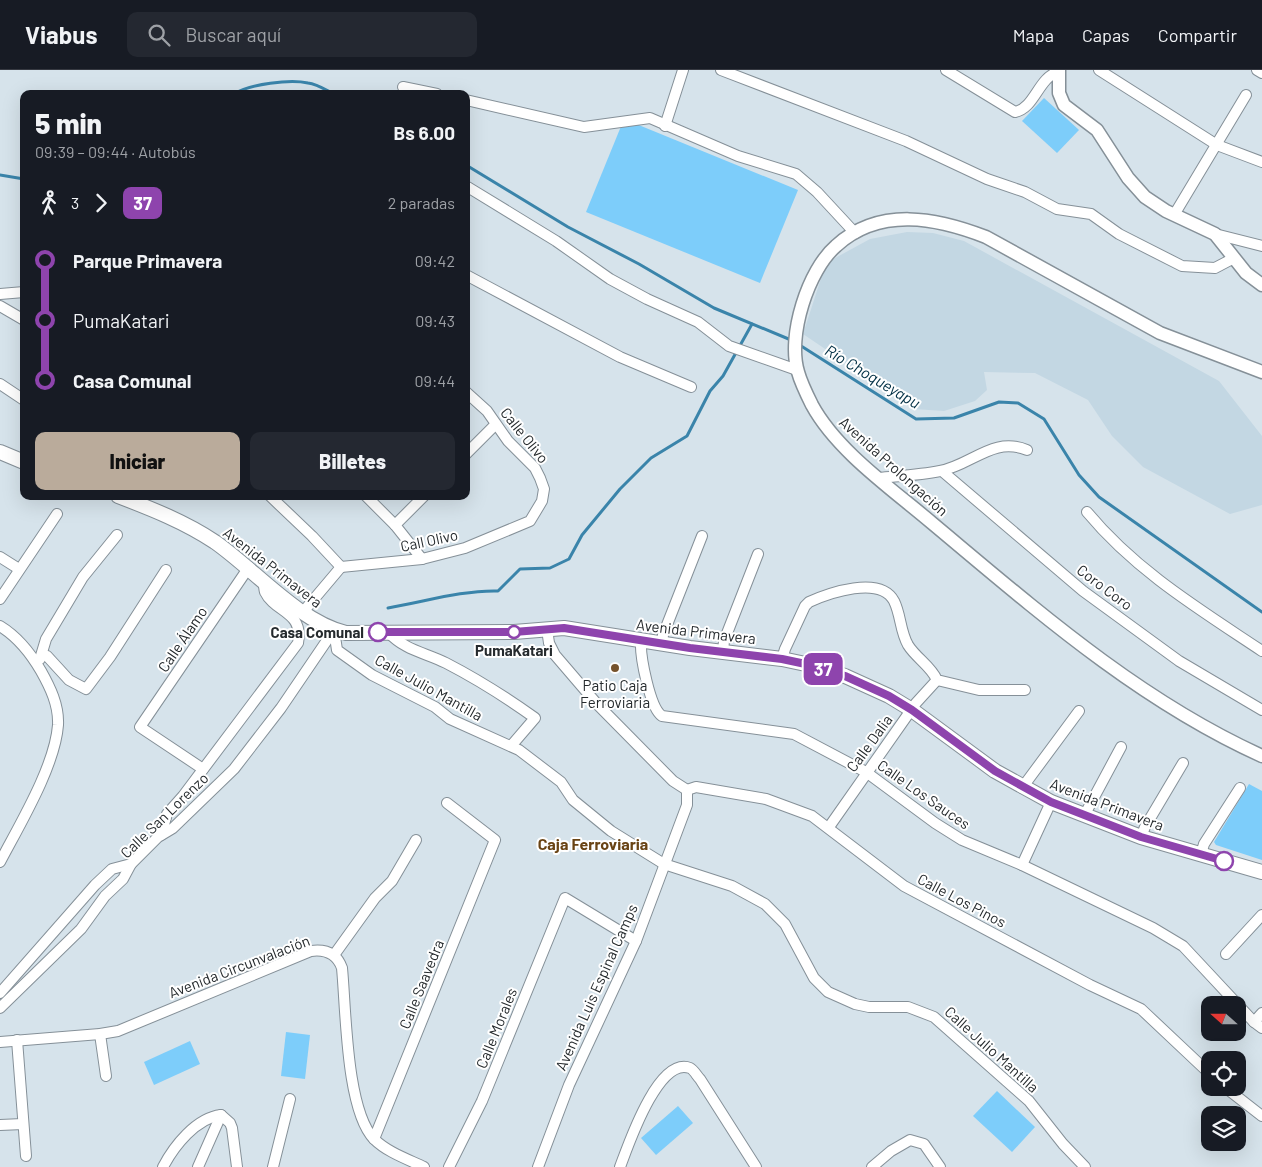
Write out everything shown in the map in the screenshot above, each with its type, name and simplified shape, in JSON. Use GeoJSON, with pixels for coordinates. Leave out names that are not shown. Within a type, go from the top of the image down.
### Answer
{"type":"FeatureCollection","features":[{"type":"Feature","properties":{"kind":"main road"},"geometry":{"type":"LineString","coordinates":[[0,452],[20,460]]}},
{"type":"Feature","properties":{"kind":"main road","name":"Avenida Primavera"},"geometry":{"type":"LineString","coordinates":[[127,500],[192,528],[249,567],[302,612],[334,630],[346,633],[514,632],[564,628],[662,644],[782,659],[845,676],[873,687],[912,710],[995,771],[1022,788],[1051,802],[1141,837],[1262,872]]}},
{"type":"Feature","properties":{"kind":"street"},"geometry":{"type":"LineString","coordinates":[[665,126],[683,70]]}},
{"type":"Feature","properties":{"kind":"street"},"geometry":{"type":"LineString","coordinates":[[721,70],[906,142],[986,179],[1025,192],[1057,209],[1091,214],[1119,234],[1182,266],[1215,268],[1234,258]]}},
{"type":"Feature","properties":{"kind":"street"},"geometry":{"type":"LineString","coordinates":[[946,70],[1008,110],[1015,112],[1024,108],[1048,75],[1059,71],[1058,93],[1064,105],[1097,130],[1128,178],[1145,197],[1174,215],[1215,234],[1262,246]]}},
{"type":"Feature","properties":{"kind":"street"},"geometry":{"type":"LineString","coordinates":[[1099,70],[1217,145],[1262,162]]}},
{"type":"Feature","properties":{"kind":"street"},"geometry":{"type":"LineString","coordinates":[[1257,70],[1262,73]]}},
{"type":"Feature","properties":{"kind":"street"},"geometry":{"type":"LineString","coordinates":[[403,87],[417,90]]}},
{"type":"Feature","properties":{"kind":"street"},"geometry":{"type":"LineString","coordinates":[[1174,215],[1246,95]]}},
{"type":"Feature","properties":{"kind":"street"},"geometry":{"type":"LineString","coordinates":[[470,101],[584,127],[650,118],[738,156],[796,174],[817,192],[855,233]]}},
{"type":"Feature","properties":{"kind":"street"},"geometry":{"type":"LineString","coordinates":[[470,188],[556,241],[610,279],[698,322],[729,346],[797,364]]}},
{"type":"Feature","properties":{"kind":"street","name":"Avenida Prolongación"},"geometry":{"type":"LineString","coordinates":[[1262,372],[1160,333],[986,237],[958,226],[924,219],[882,222],[855,233],[836,246],[819,264],[806,294],[796,330],[797,364],[821,421],[841,443],[879,478],[1021,598],[1145,692],[1225,739],[1262,756]]}},
{"type":"Feature","properties":{"kind":"street"},"geometry":{"type":"LineString","coordinates":[[1215,234],[1246,273],[1262,285]]}},
{"type":"Feature","properties":{"kind":"street"},"geometry":{"type":"LineString","coordinates":[[470,277],[620,357],[691,387]]}},
{"type":"Feature","properties":{"kind":"street"},"geometry":{"type":"LineString","coordinates":[[0,294],[20,292]]}},
{"type":"Feature","properties":{"kind":"street"},"geometry":{"type":"LineString","coordinates":[[0,306],[20,318]]}},
{"type":"Feature","properties":{"kind":"street"},"geometry":{"type":"LineString","coordinates":[[0,384],[20,397]]}},
{"type":"Feature","properties":{"kind":"street","name":"Calle Olivo"},"geometry":{"type":"LineString","coordinates":[[470,396],[486,411],[513,447],[535,468],[544,489],[537,513],[530,521],[520,525]]}},
{"type":"Feature","properties":{"kind":"street"},"geometry":{"type":"LineString","coordinates":[[470,450],[495,425]]}},
{"type":"Feature","properties":{"kind":"street"},"geometry":{"type":"LineString","coordinates":[[879,478],[942,471],[986,451],[1013,444],[1027,450]]}},
{"type":"Feature","properties":{"kind":"street","name":"Coro Coro"},"geometry":{"type":"LineString","coordinates":[[942,471],[1083,591],[1179,661],[1262,710]]}},
{"type":"Feature","properties":{"kind":"street"},"geometry":{"type":"LineString","coordinates":[[274,500],[341,567],[302,612]]}},
{"type":"Feature","properties":{"kind":"street"},"geometry":{"type":"LineString","coordinates":[[370,500],[395,525],[422,559]]}},
{"type":"Feature","properties":{"kind":"street"},"geometry":{"type":"LineString","coordinates":[[395,525],[420,500]]}},
{"type":"Feature","properties":{"kind":"street"},"geometry":{"type":"LineString","coordinates":[[1087,512],[1116,544],[1150,574],[1189,603],[1262,651]]}},
{"type":"Feature","properties":{"kind":"street"},"geometry":{"type":"LineString","coordinates":[[0,600],[57,514]]}},
{"type":"Feature","properties":{"kind":"street","name":"Call Olivo"},"geometry":{"type":"LineString","coordinates":[[341,567],[422,559],[466,548],[520,525]]}},
{"type":"Feature","properties":{"kind":"street"},"geometry":{"type":"LineString","coordinates":[[40,660],[46,639],[83,577],[117,535]]}},
{"type":"Feature","properties":{"kind":"street"},"geometry":{"type":"LineString","coordinates":[[662,644],[663,635],[702,536]]}},
{"type":"Feature","properties":{"kind":"street"},"geometry":{"type":"LineString","coordinates":[[723,651],[724,641],[758,554]]}},
{"type":"Feature","properties":{"kind":"street"},"geometry":{"type":"LineString","coordinates":[[0,557],[19,569]]}},
{"type":"Feature","properties":{"kind":"street","name":"Calle Álamo"},"geometry":{"type":"LineString","coordinates":[[204,770],[140,727],[249,567]]}},
{"type":"Feature","properties":{"kind":"street"},"geometry":{"type":"LineString","coordinates":[[40,660],[46,656],[69,680],[86,689],[110,657],[166,570]]}},
{"type":"Feature","properties":{"kind":"street"},"geometry":{"type":"LineString","coordinates":[[160,835],[167,814],[204,770],[298,643],[300,633],[297,623],[266,593],[263,579]]}},
{"type":"Feature","properties":{"kind":"street"},"geometry":{"type":"LineString","coordinates":[[782,659],[805,606],[809,602],[860,587],[874,587],[889,595],[894,601],[902,634],[909,646],[934,672],[937,680],[979,690],[1025,690]]}},
{"type":"Feature","properties":{"kind":"street"},"geometry":{"type":"LineString","coordinates":[[0,626],[16,636],[40,660],[56,704],[58,724],[53,753],[0,862]]}},
{"type":"Feature","properties":{"kind":"street"},"geometry":{"type":"LineString","coordinates":[[547,629],[549,642],[555,655],[597,704],[673,781],[687,790]]}},
{"type":"Feature","properties":{"kind":"street","name":"Calle Julio Mantilla"},"geometry":{"type":"LineString","coordinates":[[334,630],[337,650],[372,675],[435,707],[450,719],[511,746],[561,782],[573,800],[611,831],[664,864],[732,886],[752,896],[776,912],[794,939],[814,978],[821,986],[840,999],[869,1007],[908,1007],[934,1017],[1028,1101],[1063,1144],[1085,1167]]}},
{"type":"Feature","properties":{"kind":"street","name":"Calle San Lorenzo"},"geometry":{"type":"LineString","coordinates":[[0,1008],[81,929],[105,896],[123,879],[131,864],[160,835],[173,828],[234,769],[281,708],[334,630]]}},
{"type":"Feature","properties":{"kind":"street"},"geometry":{"type":"LineString","coordinates":[[388,632],[399,644],[462,672],[535,718],[511,746]]}},
{"type":"Feature","properties":{"kind":"street","name":"Calle Los Sauces"},"geometry":{"type":"LineString","coordinates":[[641,641],[641,651],[654,709],[662,716],[794,734],[866,772],[955,836],[1022,865],[1153,928],[1183,946],[1258,1025]]}},
{"type":"Feature","properties":{"kind":"street","name":"Calle Dalia"},"geometry":{"type":"LineString","coordinates":[[829,827],[866,772],[937,680]]}},
{"type":"Feature","properties":{"kind":"street"},"geometry":{"type":"LineString","coordinates":[[1022,788],[1079,710]]}},
{"type":"Feature","properties":{"kind":"street"},"geometry":{"type":"LineString","coordinates":[[1084,816],[1122,747]]}},
{"type":"Feature","properties":{"kind":"street"},"geometry":{"type":"LineString","coordinates":[[1141,837],[1144,827],[1184,764]]}},
{"type":"Feature","properties":{"kind":"street","name":"Calle Los Pinos"},"geometry":{"type":"LineString","coordinates":[[687,790],[696,787],[766,799],[812,816],[829,827],[904,886],[1090,985],[1141,1009],[1201,1066]]}},
{"type":"Feature","properties":{"kind":"street"},"geometry":{"type":"LineString","coordinates":[[1201,854],[1204,844],[1240,788]]}},
{"type":"Feature","properties":{"kind":"street","name":"Avenida Luis Espinal Camps"},"geometry":{"type":"LineString","coordinates":[[538,1167],[568,1085],[636,941],[687,805],[687,790]]}},
{"type":"Feature","properties":{"kind":"street"},"geometry":{"type":"LineString","coordinates":[[1022,865],[1051,802]]}},
{"type":"Feature","properties":{"kind":"street","name":"Calle Saavedra"},"geometry":{"type":"LineString","coordinates":[[374,1139],[495,840],[447,803]]}},
{"type":"Feature","properties":{"kind":"street"},"geometry":{"type":"LineString","coordinates":[[416,840],[392,881],[374,898],[334,955],[342,968],[358,1108],[363,1123],[374,1139],[388,1149],[424,1167]]}},
{"type":"Feature","properties":{"kind":"street"},"geometry":{"type":"LineString","coordinates":[[0,993],[95,885],[112,869],[131,864]]}},
{"type":"Feature","properties":{"kind":"street","name":"Calle Morales"},"geometry":{"type":"LineString","coordinates":[[449,1167],[482,1101],[565,898],[636,941]]}},
{"type":"Feature","properties":{"kind":"street"},"geometry":{"type":"LineString","coordinates":[[1226,954],[1262,915]]}},
{"type":"Feature","properties":{"kind":"street","name":"Avenida Circunvalación"},"geometry":{"type":"LineString","coordinates":[[0,1042],[100,1034],[134,1026],[159,1013],[311,951],[319,950],[334,955]]}},
{"type":"Feature","properties":{"kind":"street"},"geometry":{"type":"LineString","coordinates":[[1258,1025],[1262,1013]]}},
{"type":"Feature","properties":{"kind":"street"},"geometry":{"type":"LineString","coordinates":[[100,1034],[106,1076]]}},
{"type":"Feature","properties":{"kind":"street"},"geometry":{"type":"LineString","coordinates":[[17,1040],[26,1156]]}},
{"type":"Feature","properties":{"kind":"street"},"geometry":{"type":"LineString","coordinates":[[620,1167],[650,1097],[667,1075],[678,1069],[688,1068],[700,1079],[756,1167]]}},
{"type":"Feature","properties":{"kind":"street"},"geometry":{"type":"LineString","coordinates":[[1236,1096],[1262,1116]]}},
{"type":"Feature","properties":{"kind":"street"},"geometry":{"type":"LineString","coordinates":[[274,1166],[290,1099]]}},
{"type":"Feature","properties":{"kind":"street"},"geometry":{"type":"LineString","coordinates":[[163,1167],[178,1145],[210,1116],[221,1116],[230,1123],[237,1167]]}},
{"type":"Feature","properties":{"kind":"street"},"geometry":{"type":"LineString","coordinates":[[198,1167],[221,1116]]}},
{"type":"Feature","properties":{"kind":"street"},"geometry":{"type":"LineString","coordinates":[[0,1125],[23,1124]]}},
{"type":"Feature","properties":{"kind":"street"},"geometry":{"type":"LineString","coordinates":[[872,1167],[891,1151],[910,1140],[924,1144],[940,1167]]}},
{"type":"Feature","properties":{"kind":"shaded area"},"geometry":{"type":"Polygon","coordinates":[[[1044,98],[1079,130],[1057,153],[1022,121],[1044,98]]]}},
{"type":"Feature","properties":{"kind":"shaded area"},"geometry":{"type":"Polygon","coordinates":[[[624,119],[798,190],[760,283],[586,212],[624,119]]]}},
{"type":"Feature","properties":{"kind":"shaded area"},"geometry":{"type":"Polygon","coordinates":[[[907,232],[933,233],[964,241],[1219,381],[1262,436],[1262,505],[1230,514],[1143,467],[1112,436],[1088,400],[1035,373],[984,372],[987,390],[975,401],[944,411],[914,409],[803,334],[826,263],[870,239],[907,232]]]}},
{"type":"Feature","properties":{"kind":"shaded area"},"geometry":{"type":"Polygon","coordinates":[[[1249,784],[1262,791],[1262,860],[1216,845],[1214,842],[1249,784]]]}},
{"type":"Feature","properties":{"kind":"shaded area"},"geometry":{"type":"Polygon","coordinates":[[[286,1032],[310,1035],[305,1079],[281,1076],[286,1032]]]}},
{"type":"Feature","properties":{"kind":"shaded area"},"geometry":{"type":"Polygon","coordinates":[[[190,1041],[200,1064],[154,1085],[144,1062],[190,1041]]]}},
{"type":"Feature","properties":{"kind":"shaded area"},"geometry":{"type":"Polygon","coordinates":[[[997,1091],[1035,1127],[1012,1152],[973,1116],[997,1091]]]}},
{"type":"Feature","properties":{"kind":"shaded area"},"geometry":{"type":"Polygon","coordinates":[[[678,1106],[693,1123],[656,1155],[641,1138],[678,1106]]]}},
{"type":"Feature","properties":{"kind":"waterway","name":"Río Choqueyapu"},"geometry":{"type":"LineString","coordinates":[[241,90],[270,83],[291,82],[311,84],[327,90]]}},
{"type":"Feature","properties":{"kind":"waterway","name":"Río Choqueyapu"},"geometry":{"type":"LineString","coordinates":[[470,167],[568,227],[639,264],[714,308],[791,340]]}},
{"type":"Feature","properties":{"kind":"waterway","name":"Río Choqueyapu"},"geometry":{"type":"LineString","coordinates":[[0,175],[20,178]]}},
{"type":"Feature","properties":{"kind":"waterway"},"geometry":{"type":"LineString","coordinates":[[388,608],[457,594],[498,591],[520,569],[550,568],[569,559],[582,535],[620,489],[651,458],[687,436],[710,391],[723,376],[752,324]]}},
{"type":"Feature","properties":{"kind":"waterway","name":"Río Choqueyapu"},"geometry":{"type":"LineString","coordinates":[[798,344],[916,419],[954,418],[999,402],[1018,403],[1044,419],[1079,475],[1099,497],[1262,612]]}},
{"type":"Feature","properties":{"kind":"bus line","name":"37"},"geometry":{"type":"LineString","coordinates":[[378,632],[514,632],[564,628],[690,648],[782,659],[815,666],[873,687],[889,696],[912,710],[995,771],[1022,788],[1051,802],[1141,837],[1224,861]]}},
{"type":"Feature","properties":{"kind":"place","name":"Casa Comunal"},"geometry":{"type":"Point","coordinates":[378,632]}},
{"type":"Feature","properties":{"kind":"place","name":"PumaKatari"},"geometry":{"type":"Point","coordinates":[514,632]}},
{"type":"Feature","properties":{"kind":"place","name":"Patio Caja Ferroviaria"},"geometry":{"type":"Point","coordinates":[615,668]}},
{"type":"Feature","properties":{"kind":"district","name":"Caja Ferroviaria"},"geometry":{"type":"Point","coordinates":[593,843]}}]}
